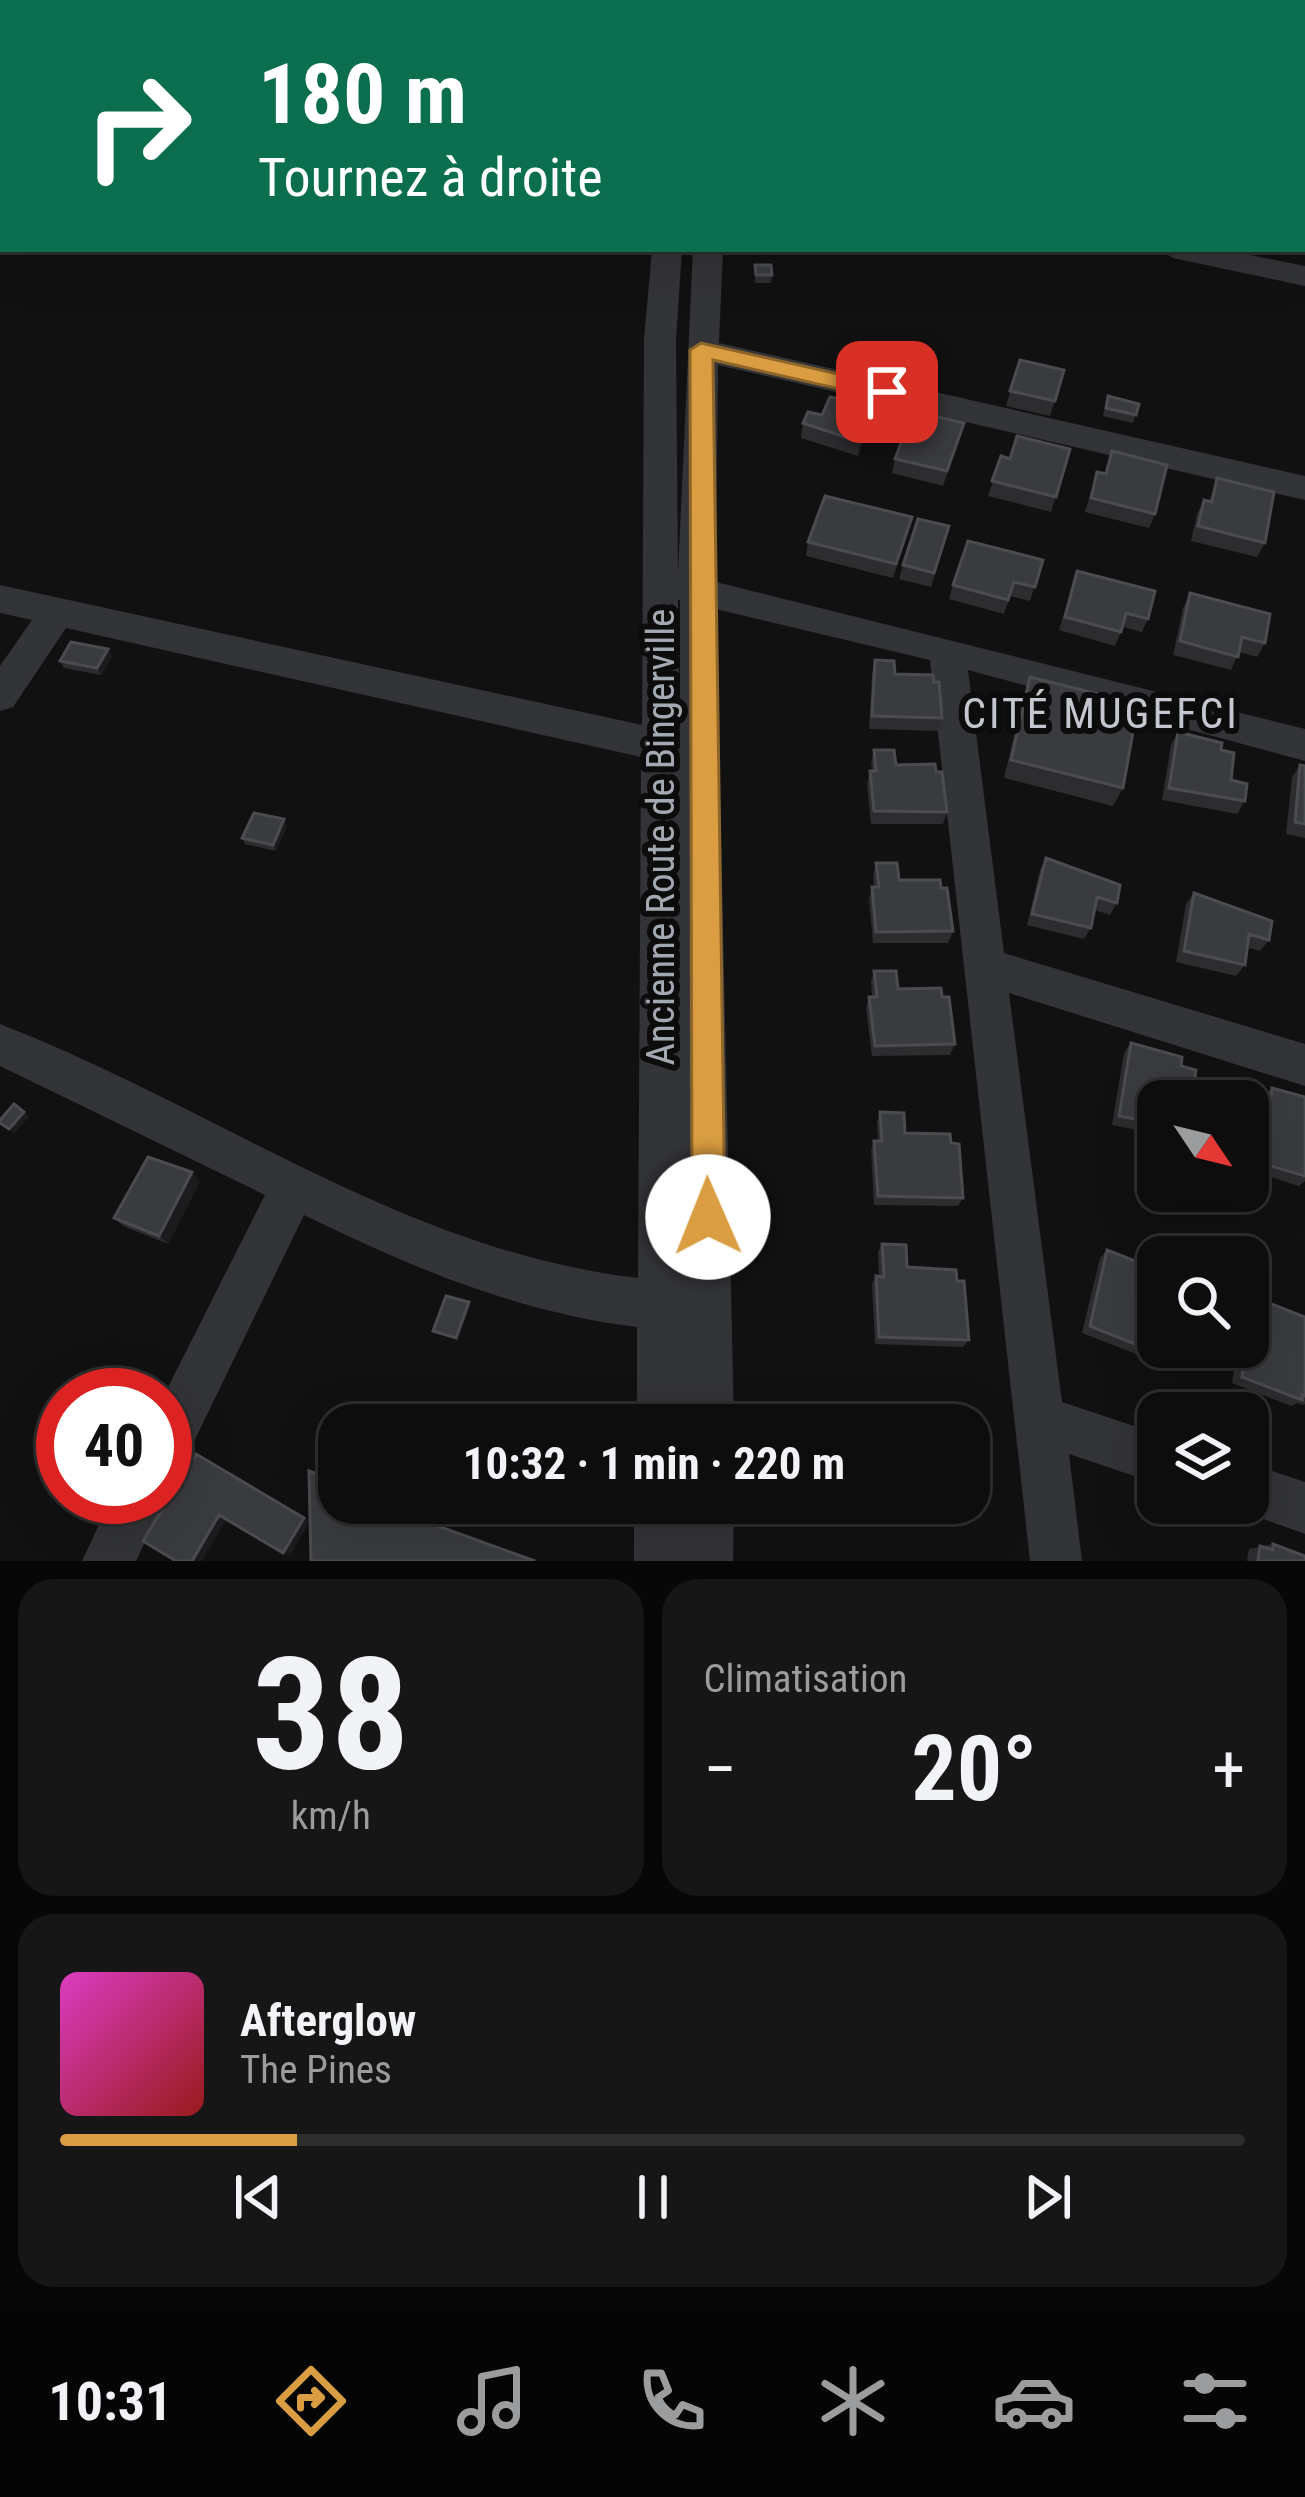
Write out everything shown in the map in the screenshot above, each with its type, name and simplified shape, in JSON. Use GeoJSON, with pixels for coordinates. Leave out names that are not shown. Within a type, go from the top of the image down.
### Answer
{"type":"FeatureCollection","features":[{"type":"Feature","properties":{"kind":"street","name":"Ancienne Route de Bingerville"},"geometry":{"type":"LineString","coordinates":[[662,1404],[660,584],[661,340],[667,252]]}},
{"type":"Feature","properties":{"kind":"street","name":"Ancienne Route de Bingerville"},"geometry":{"type":"LineString","coordinates":[[708,252],[701,350],[709,1404]]}},
{"type":"Feature","properties":{"kind":"street"},"geometry":{"type":"LineString","coordinates":[[1204,252],[1245,256],[1305,276]]}},
{"type":"Feature","properties":{"kind":"street"},"geometry":{"type":"LineString","coordinates":[[701,350],[1305,488]]}},
{"type":"Feature","properties":{"kind":"street"},"geometry":{"type":"LineString","coordinates":[[660,584],[947,650],[1305,745]]}},
{"type":"Feature","properties":{"kind":"street"},"geometry":{"type":"LineString","coordinates":[[0,599],[55,615],[660,745]]}},
{"type":"Feature","properties":{"kind":"street"},"geometry":{"type":"LineString","coordinates":[[0,696],[55,615]]}},
{"type":"Feature","properties":{"kind":"street"},"geometry":{"type":"LineString","coordinates":[[947,650],[1056,1561]]}},
{"type":"Feature","properties":{"kind":"street"},"geometry":{"type":"LineString","coordinates":[[983,966],[1305,1065]]}},
{"type":"Feature","properties":{"kind":"street"},"geometry":{"type":"LineString","coordinates":[[0,1044],[434,1253],[499,1278],[580,1298],[663,1305]]}},
{"type":"Feature","properties":{"kind":"street"},"geometry":{"type":"LineString","coordinates":[[192,1392],[295,1184]]}},
{"type":"Feature","properties":{"kind":"street"},"geometry":{"type":"LineString","coordinates":[[1038,1418],[1137,1452]]}},
{"type":"Feature","properties":{"kind":"street"},"geometry":{"type":"LineString","coordinates":[[1269,1496],[1305,1508]]}},
{"type":"Feature","properties":{"kind":"street"},"geometry":{"type":"LineString","coordinates":[[108,1561],[126,1524]]}},
{"type":"Feature","properties":{"kind":"street"},"geometry":{"type":"LineString","coordinates":[[660,1561],[661,1524]]}},
{"type":"Feature","properties":{"kind":"street"},"geometry":{"type":"LineString","coordinates":[[707,1561],[708,1524]]}},
{"type":"Feature","properties":{"kind":"building"},"geometry":{"type":"Polygon","coordinates":[[[755,265],[771,265],[772,275],[756,275],[755,265]]]}},
{"type":"Feature","properties":{"kind":"building"},"geometry":{"type":"Polygon","coordinates":[[[1020,360],[1064,370],[1055,401],[1010,391],[1020,360]]]}},
{"type":"Feature","properties":{"kind":"building"},"geometry":{"type":"Polygon","coordinates":[[[1108,396],[1139,404],[1136,415],[1106,408],[1108,396]]]}},
{"type":"Feature","properties":{"kind":"building"},"geometry":{"type":"Polygon","coordinates":[[[830,397],[875,405],[860,442],[803,423],[808,412],[822,415],[830,397]]]}},
{"type":"Feature","properties":{"kind":"building"},"geometry":{"type":"Polygon","coordinates":[[[913,411],[964,423],[947,471],[895,459],[913,411]]]}},
{"type":"Feature","properties":{"kind":"building"},"geometry":{"type":"Polygon","coordinates":[[[1017,436],[1070,449],[1056,497],[992,481],[1001,456],[1010,459],[1017,436]]]}},
{"type":"Feature","properties":{"kind":"building"},"geometry":{"type":"Polygon","coordinates":[[[1112,451],[1167,465],[1155,514],[1091,498],[1097,472],[1106,474],[1112,451]]]}},
{"type":"Feature","properties":{"kind":"building"},"geometry":{"type":"Polygon","coordinates":[[[1217,478],[1274,492],[1265,543],[1198,526],[1204,500],[1212,502],[1217,478]]]}},
{"type":"Feature","properties":{"kind":"building"},"geometry":{"type":"Polygon","coordinates":[[[825,496],[912,517],[896,564],[808,542],[825,496]]]}},
{"type":"Feature","properties":{"kind":"building"},"geometry":{"type":"Polygon","coordinates":[[[918,519],[949,526],[934,573],[903,565],[918,519]]]}},
{"type":"Feature","properties":{"kind":"building"},"geometry":{"type":"Polygon","coordinates":[[[968,541],[1043,560],[1035,587],[1014,582],[1008,600],[953,585],[968,541]]]}},
{"type":"Feature","properties":{"kind":"building"},"geometry":{"type":"Polygon","coordinates":[[[1077,571],[1155,591],[1148,619],[1126,613],[1121,632],[1065,617],[1077,571]]]}},
{"type":"Feature","properties":{"kind":"building"},"geometry":{"type":"Polygon","coordinates":[[[1190,593],[1270,614],[1265,643],[1242,637],[1238,657],[1180,641],[1190,593]]]}},
{"type":"Feature","properties":{"kind":"building"},"geometry":{"type":"Polygon","coordinates":[[[71,642],[108,649],[97,668],[60,661],[71,642]]]}},
{"type":"Feature","properties":{"kind":"building"},"geometry":{"type":"Polygon","coordinates":[[[875,660],[894,661],[895,674],[933,675],[934,682],[939,682],[942,718],[872,716],[875,660]]]}},
{"type":"Feature","properties":{"kind":"building"},"geometry":{"type":"Polygon","coordinates":[[[1030,677],[1138,704],[1123,788],[1011,760],[1030,677]]]}},
{"type":"Feature","properties":{"kind":"building"},"geometry":{"type":"Polygon","coordinates":[[[1178,732],[1222,743],[1221,750],[1234,753],[1231,780],[1247,784],[1245,801],[1169,788],[1178,732]]]}},
{"type":"Feature","properties":{"kind":"building"},"geometry":{"type":"Polygon","coordinates":[[[874,750],[894,750],[896,765],[935,764],[936,772],[942,772],[947,812],[874,811],[870,771],[876,771],[874,750]]]}},
{"type":"Feature","properties":{"kind":"building"},"geometry":{"type":"Polygon","coordinates":[[[1300,765],[1305,766],[1305,824],[1295,822],[1300,765]]]}},
{"type":"Feature","properties":{"kind":"building"},"geometry":{"type":"Polygon","coordinates":[[[254,813],[284,819],[273,845],[242,838],[254,813]]]}},
{"type":"Feature","properties":{"kind":"building"},"geometry":{"type":"Polygon","coordinates":[[[1046,858],[1120,885],[1117,903],[1097,897],[1091,928],[1032,914],[1046,858]]]}},
{"type":"Feature","properties":{"kind":"building"},"geometry":{"type":"Polygon","coordinates":[[[876,863],[897,863],[899,880],[940,880],[941,888],[947,888],[953,931],[876,932],[872,887],[879,887],[876,863]]]}},
{"type":"Feature","properties":{"kind":"building"},"geometry":{"type":"Polygon","coordinates":[[[1194,893],[1272,921],[1269,940],[1249,934],[1245,965],[1184,951],[1194,893]]]}},
{"type":"Feature","properties":{"kind":"building"},"geometry":{"type":"Polygon","coordinates":[[[874,971],[896,971],[898,989],[941,988],[942,997],[949,997],[955,1044],[875,1046],[869,997],[877,997],[874,971]]]}},
{"type":"Feature","properties":{"kind":"building"},"geometry":{"type":"Polygon","coordinates":[[[1131,1043],[1182,1057],[1181,1066],[1196,1070],[1195,1080],[1137,1080],[1137,1119],[1119,1116],[1131,1043]]]}},
{"type":"Feature","properties":{"kind":"building"},"geometry":{"type":"Polygon","coordinates":[[[1272,1088],[1305,1097],[1305,1176],[1269,1165],[1272,1088]]]}},
{"type":"Feature","properties":{"kind":"building"},"geometry":{"type":"Polygon","coordinates":[[[14,1104],[24,1112],[9,1129],[0,1120],[14,1104]]]}},
{"type":"Feature","properties":{"kind":"building"},"geometry":{"type":"Polygon","coordinates":[[[880,1112],[904,1113],[905,1133],[950,1134],[951,1143],[959,1144],[963,1198],[878,1196],[874,1141],[882,1141],[880,1112]]]}},
{"type":"Feature","properties":{"kind":"building"},"geometry":{"type":"Polygon","coordinates":[[[148,1157],[192,1172],[159,1236],[114,1218],[148,1157]]]}},
{"type":"Feature","properties":{"kind":"building"},"geometry":{"type":"Polygon","coordinates":[[[882,1244],[906,1245],[907,1267],[956,1270],[957,1281],[964,1281],[969,1340],[879,1337],[876,1276],[884,1277],[882,1244]]]}},
{"type":"Feature","properties":{"kind":"building"},"geometry":{"type":"Polygon","coordinates":[[[1107,1250],[1137,1262],[1137,1345],[1090,1326],[1107,1250]]]}},
{"type":"Feature","properties":{"kind":"building"},"geometry":{"type":"Polygon","coordinates":[[[446,1296],[469,1302],[456,1338],[433,1331],[446,1296]]]}},
{"type":"Feature","properties":{"kind":"building"},"geometry":{"type":"Polygon","coordinates":[[[1269,1303],[1305,1317],[1302,1400],[1242,1377],[1244,1368],[1269,1368],[1269,1303]]]}},
{"type":"Feature","properties":{"kind":"building"},"geometry":{"type":"Polygon","coordinates":[[[196,1454],[304,1518],[283,1553],[219,1515],[192,1561],[176,1561],[143,1541],[153,1524],[192,1524],[192,1461],[196,1454]]]}},
{"type":"Feature","properties":{"kind":"building"},"geometry":{"type":"Polygon","coordinates":[[[309,1471],[318,1474],[318,1524],[432,1524],[535,1561],[311,1561],[309,1471]]]}},
{"type":"Feature","properties":{"kind":"building"},"geometry":{"type":"Polygon","coordinates":[[[1273,1544],[1305,1556],[1305,1561],[1258,1561],[1260,1546],[1273,1550],[1273,1544]]]}},
{"type":"Feature","properties":{"kind":"district","name":"CITÉ MUGEFCI"},"geometry":{"type":"Point","coordinates":[1101,713]}},
{"type":"Feature","properties":{"kind":"route"},"geometry":{"type":"LineString","coordinates":[[708,1217],[701,350],[887,392]]}}]}
